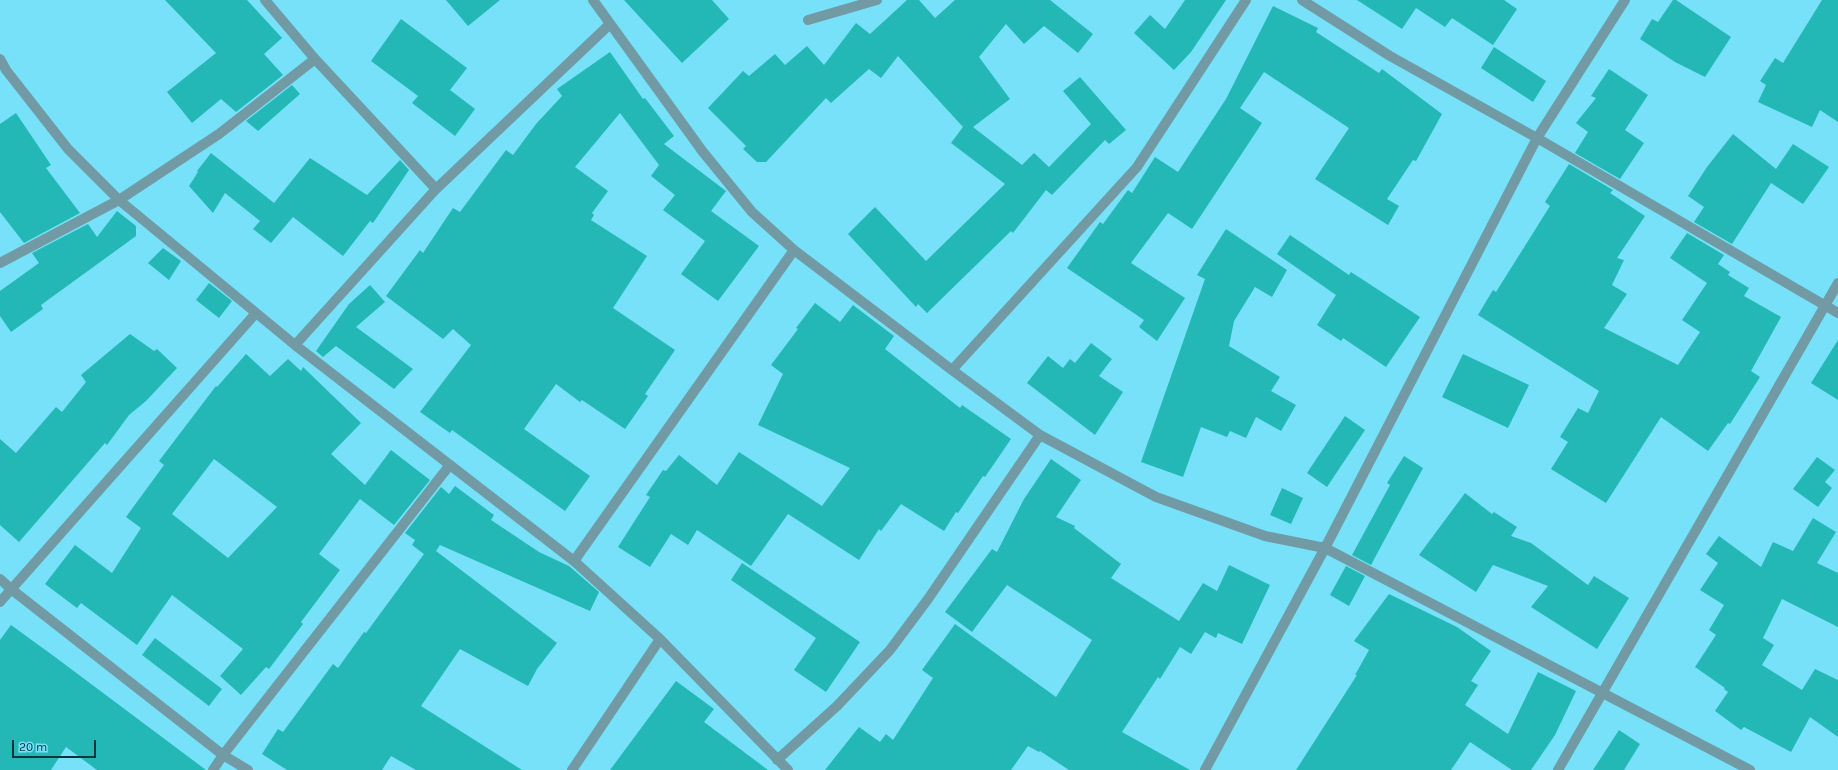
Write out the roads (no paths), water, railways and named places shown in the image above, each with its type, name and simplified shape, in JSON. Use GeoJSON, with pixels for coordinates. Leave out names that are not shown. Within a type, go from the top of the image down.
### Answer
{"type":"FeatureCollection","features":[{"type":"Feature","properties":{"kind":"street"},"geometry":{"type":"LineString","coordinates":[[264,0],[315,59],[436,189]]}},
{"type":"Feature","properties":{"kind":"street"},"geometry":{"type":"LineString","coordinates":[[593,0],[703,152],[747,206],[794,250],[1040,435],[1156,497],[1265,536],[1325,548],[1750,770]]}},
{"type":"Feature","properties":{"kind":"street"},"geometry":{"type":"LineString","coordinates":[[808,20],[877,0]]}},
{"type":"Feature","properties":{"kind":"street"},"geometry":{"type":"LineString","coordinates":[[952,370],[1137,167],[1246,0]]}},
{"type":"Feature","properties":{"kind":"street"},"geometry":{"type":"LineString","coordinates":[[1302,0],[1390,56],[1537,138],[1838,313]]}},
{"type":"Feature","properties":{"kind":"street"},"geometry":{"type":"LineString","coordinates":[[1205,770],[1325,548],[1537,138],[1625,0]]}},
{"type":"Feature","properties":{"kind":"street"},"geometry":{"type":"LineString","coordinates":[[295,345],[436,189],[610,24]]}},
{"type":"Feature","properties":{"kind":"street"},"geometry":{"type":"LineString","coordinates":[[0,59],[6,70],[68,149],[119,200],[295,345],[449,466],[574,561],[660,639],[788,770]]}},
{"type":"Feature","properties":{"kind":"street"},"geometry":{"type":"LineString","coordinates":[[0,263],[119,200],[219,134],[315,59]]}},
{"type":"Feature","properties":{"kind":"street"},"geometry":{"type":"LineString","coordinates":[[574,561],[794,250]]}},
{"type":"Feature","properties":{"kind":"street"},"geometry":{"type":"LineString","coordinates":[[1558,770],[1838,283]]}},
{"type":"Feature","properties":{"kind":"street"},"geometry":{"type":"LineString","coordinates":[[0,602],[256,313]]}},
{"type":"Feature","properties":{"kind":"street"},"geometry":{"type":"LineString","coordinates":[[777,760],[837,706],[890,650],[928,599],[1040,435]]}},
{"type":"Feature","properties":{"kind":"street"},"geometry":{"type":"LineString","coordinates":[[213,770],[223,755],[449,466]]}},
{"type":"Feature","properties":{"kind":"street"},"geometry":{"type":"LineString","coordinates":[[0,578],[11,589],[223,755],[248,770]]}},
{"type":"Feature","properties":{"kind":"street"},"geometry":{"type":"LineString","coordinates":[[572,770],[660,639]]}}]}
